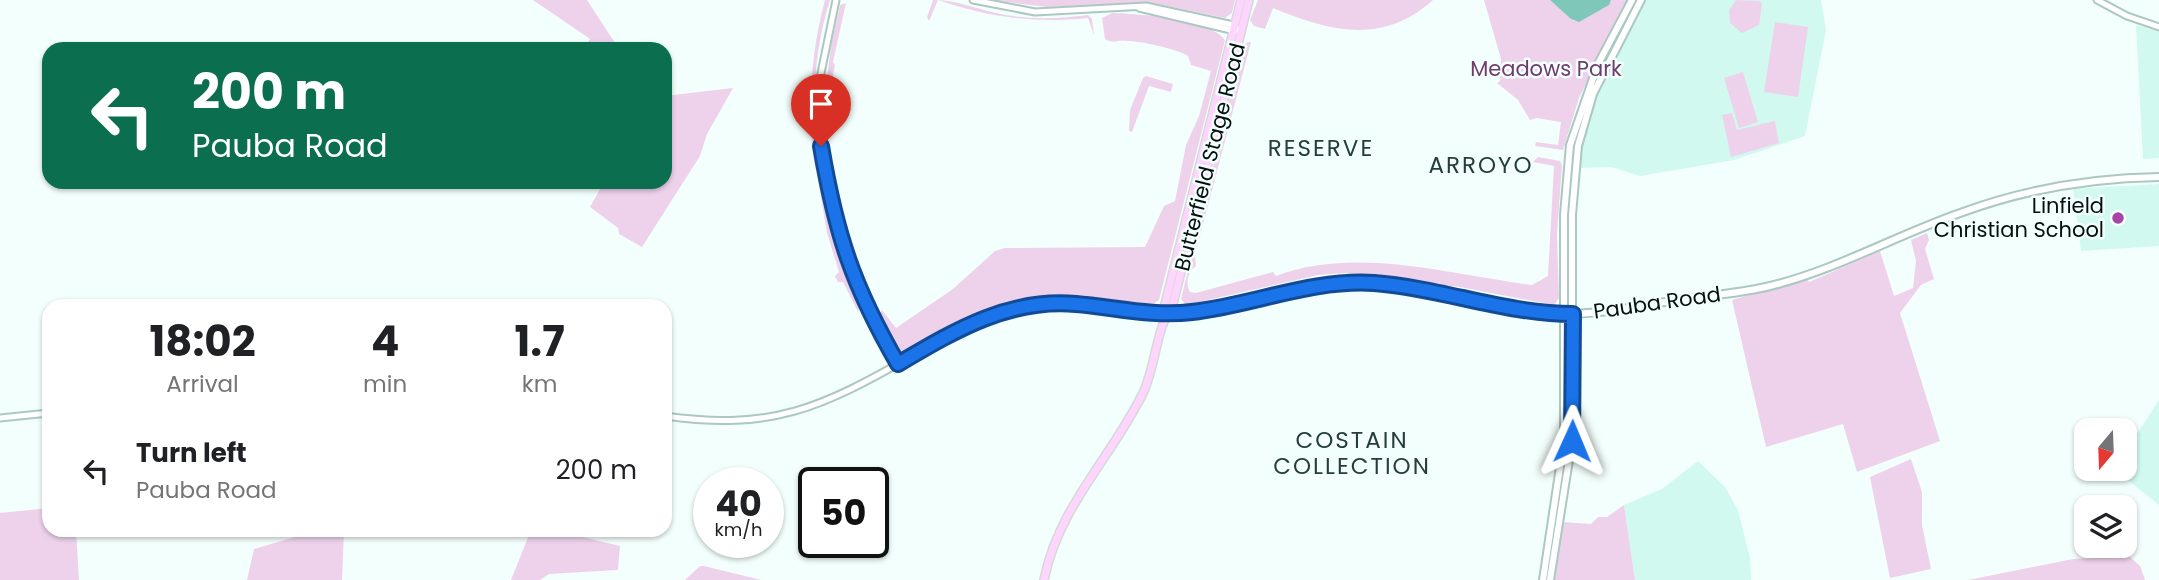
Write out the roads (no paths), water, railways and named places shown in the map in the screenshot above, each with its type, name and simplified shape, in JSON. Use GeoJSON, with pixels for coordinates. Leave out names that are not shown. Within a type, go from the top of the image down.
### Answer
{"type":"FeatureCollection","features":[{"type":"Feature","properties":{"kind":"main road","name":"Butterfield Stage Road"},"geometry":{"type":"LineString","coordinates":[[1044,580],[1049,555],[1065,518],[1123,428],[1146,386],[1167,313],[1173,304],[1241,0]]}},
{"type":"Feature","properties":{"kind":"main road","name":"Butterfield Stage Road"},"geometry":{"type":"LineString","coordinates":[[1236,29],[1249,0]]}},
{"type":"Feature","properties":{"kind":"main road"},"geometry":{"type":"LineString","coordinates":[[1550,580],[1571,455],[1569,314],[1564,215],[1570,145],[1598,64],[1632,0]]}},
{"type":"Feature","properties":{"kind":"main road"},"geometry":{"type":"LineString","coordinates":[[1543,580],[1563,454],[1572,215],[1578,146],[1593,94],[1641,0]]}},
{"type":"Feature","properties":{"kind":"main road","name":"Pauba Road"},"geometry":{"type":"LineString","coordinates":[[1167,313],[1201,311],[1315,286],[1353,282],[1385,284],[1534,312],[1606,312],[1772,285],[1823,270],[1927,226],[2009,197],[2093,181],[2159,177]]}},
{"type":"Feature","properties":{"kind":"street"},"geometry":{"type":"LineString","coordinates":[[836,0],[820,78],[819,127],[823,159],[844,255],[864,303],[898,364]]}},
{"type":"Feature","properties":{"kind":"street"},"geometry":{"type":"LineString","coordinates":[[973,0],[1035,12],[1135,7],[1236,29]]}},
{"type":"Feature","properties":{"kind":"street"},"geometry":{"type":"LineString","coordinates":[[2097,0],[2127,16],[2159,26]]}},
{"type":"Feature","properties":{"kind":"street","name":"Pauba Road"},"geometry":{"type":"LineString","coordinates":[[672,417],[729,422],[772,418],[834,399],[959,328],[999,312],[1026,306],[1074,303],[1167,313]]}},
{"type":"Feature","properties":{"kind":"street"},"geometry":{"type":"LineString","coordinates":[[0,418],[42,414]]}},
{"type":"Feature","properties":{"kind":"place","name":"Linfield Christian School"},"geometry":{"type":"Point","coordinates":[2118,218]}},
{"type":"Feature","properties":{"kind":"district","name":"RESERVE"},"geometry":{"type":"Point","coordinates":[1321,148]}},
{"type":"Feature","properties":{"kind":"district","name":"ARROYO"},"geometry":{"type":"Point","coordinates":[1481,165]}},
{"type":"Feature","properties":{"kind":"district","name":"COSTAIN COLLECTION"},"geometry":{"type":"Point","coordinates":[1352,453]}},
{"type":"Feature","properties":{"kind":"park label","name":"Meadows Park"},"geometry":{"type":"Point","coordinates":[1546,69]}}]}
